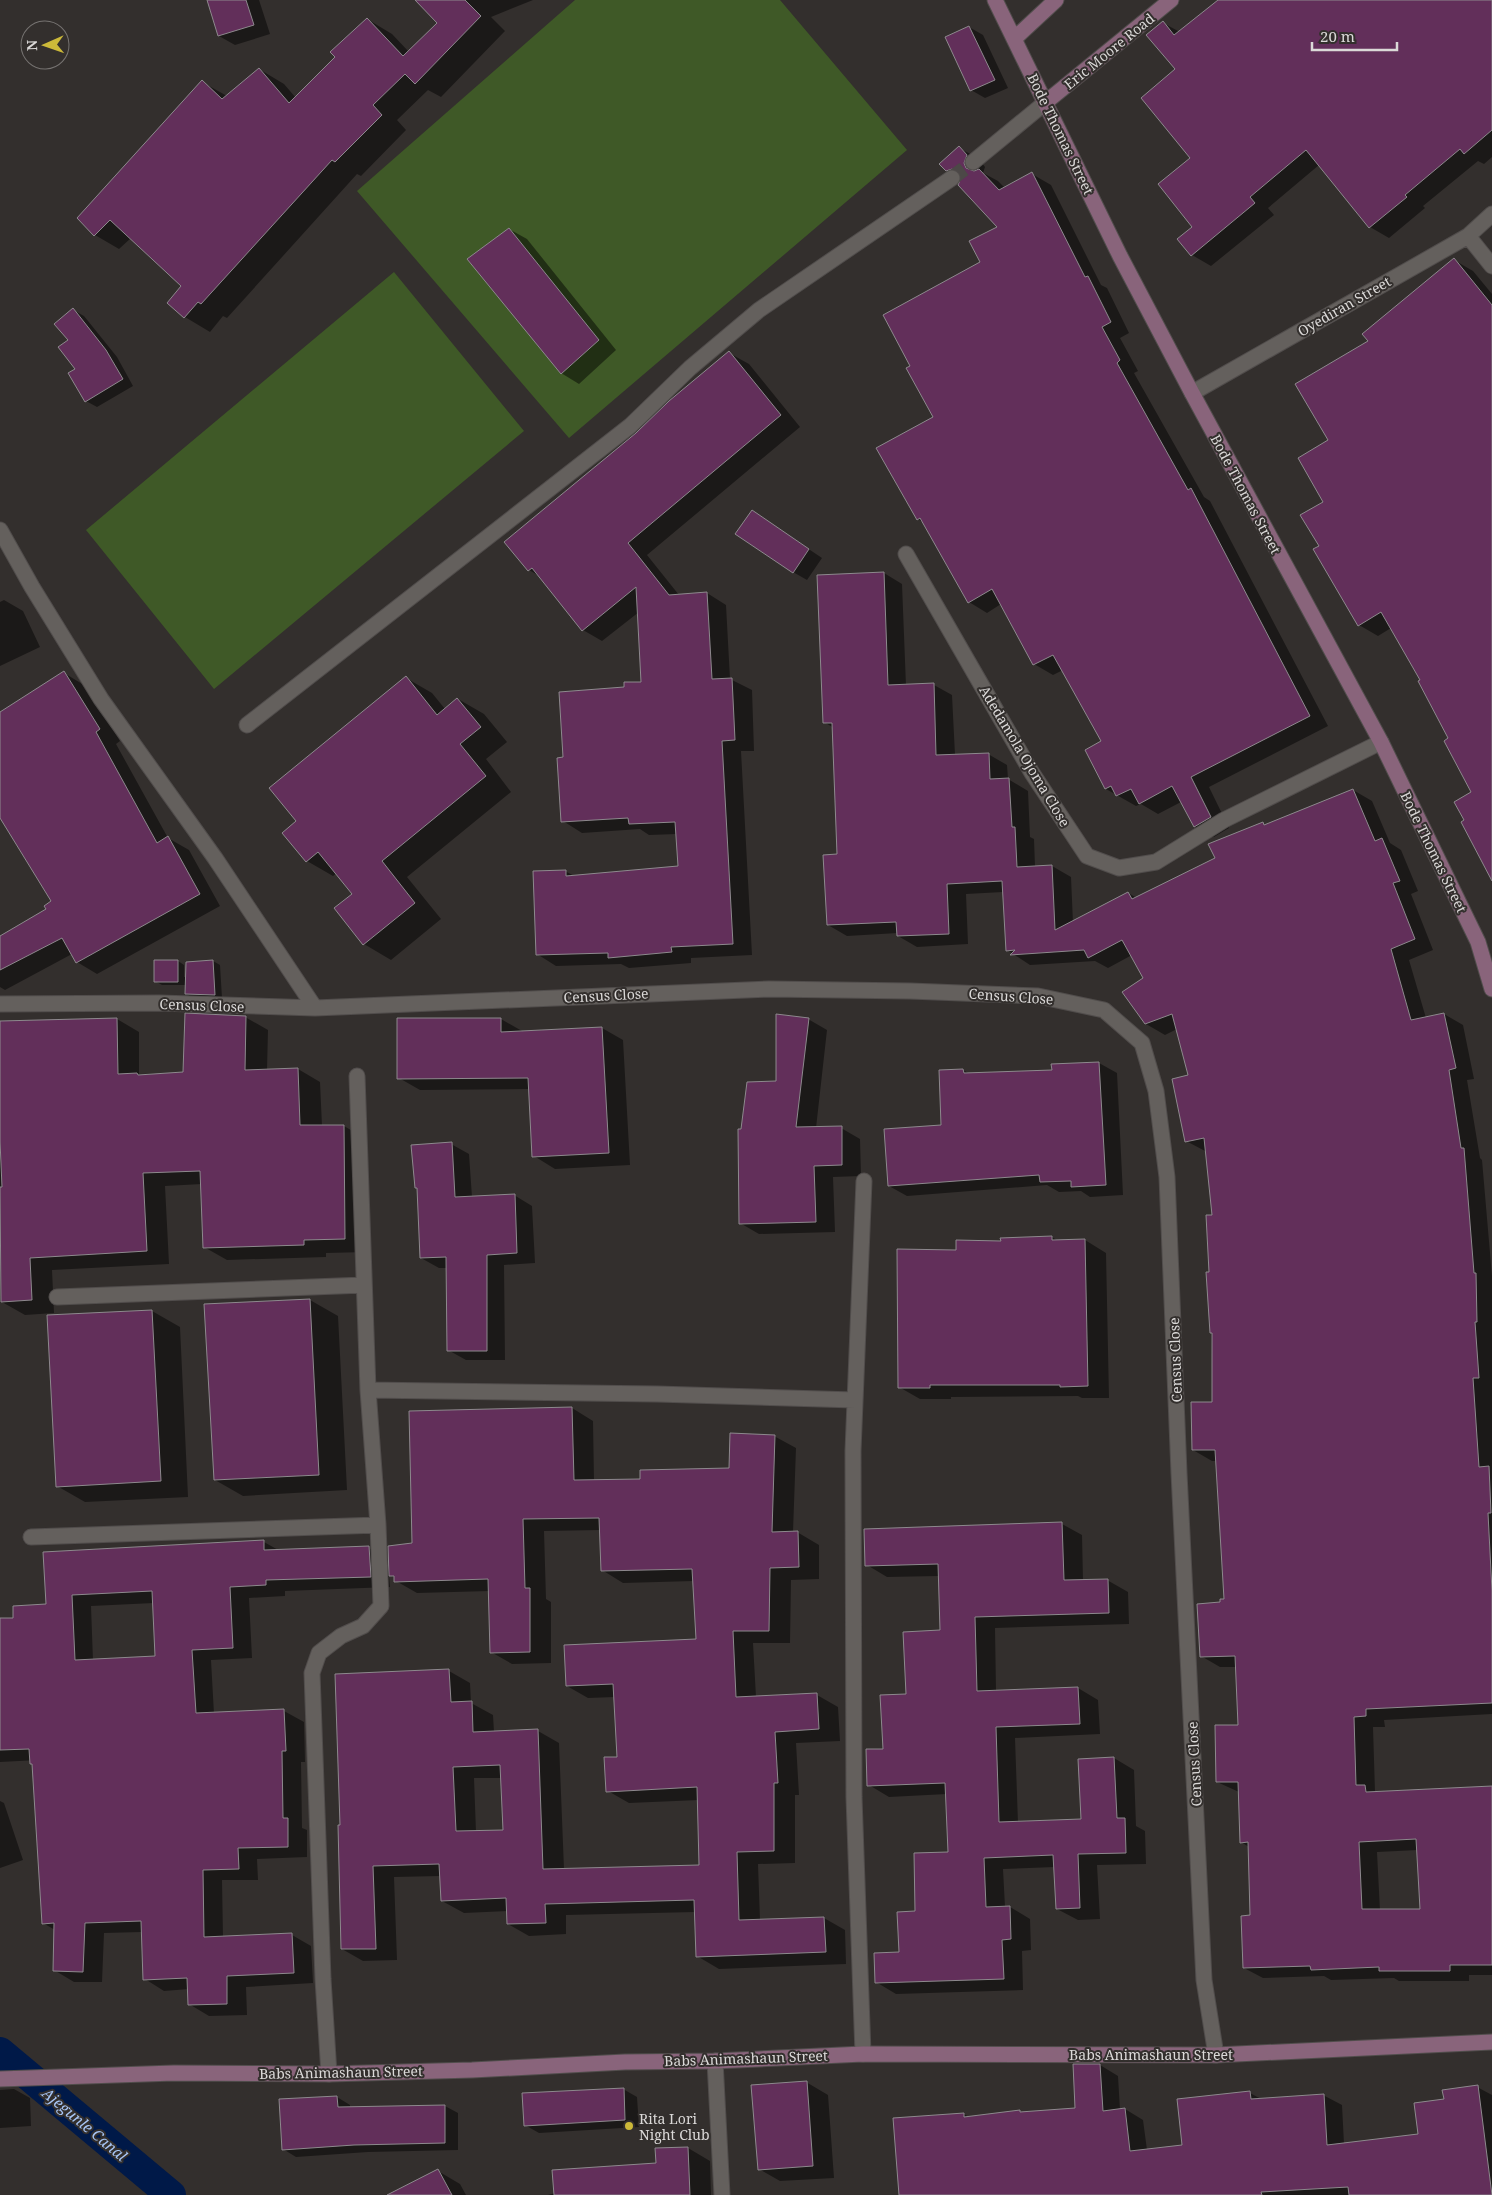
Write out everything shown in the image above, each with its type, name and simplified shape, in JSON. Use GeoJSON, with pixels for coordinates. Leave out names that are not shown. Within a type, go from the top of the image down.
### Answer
{"type":"FeatureCollection","features":[{"type":"Feature","properties":{"kind":"main road","name":"Bode Thomas Street"},"geometry":{"type":"LineString","coordinates":[[995,0],[1120,256],[1381,742],[1478,942],[1492,989]]}},
{"type":"Feature","properties":{"kind":"main road"},"geometry":{"type":"LineString","coordinates":[[1014,39],[1056,0]]}},
{"type":"Feature","properties":{"kind":"main road","name":"Eric Moore Road"},"geometry":{"type":"LineString","coordinates":[[1046,102],[1171,0]]}},
{"type":"Feature","properties":{"kind":"main road","name":"Babs Animashaun Street"},"geometry":{"type":"LineString","coordinates":[[0,2078],[174,2073],[329,2074],[863,2054],[1216,2055],[1492,2042]]}},
{"type":"Feature","properties":{"kind":"street"},"geometry":{"type":"LineString","coordinates":[[973,162],[1046,102]]}},
{"type":"Feature","properties":{"kind":"street"},"geometry":{"type":"LineString","coordinates":[[247,725],[630,426],[690,368],[759,310],[952,178]]}},
{"type":"Feature","properties":{"kind":"street","name":"Oyediran Street"},"geometry":{"type":"LineString","coordinates":[[1192,393],[1468,236],[1492,214]]}},
{"type":"Feature","properties":{"kind":"street"},"geometry":{"type":"LineString","coordinates":[[1468,236],[1492,266]]}},
{"type":"Feature","properties":{"kind":"street"},"geometry":{"type":"LineString","coordinates":[[0,530],[32,587],[101,699],[215,858],[315,1008]]}},
{"type":"Feature","properties":{"kind":"street","name":"Adedamola Ojoma Close"},"geometry":{"type":"LineString","coordinates":[[906,554],[1032,773],[1087,856],[1119,868],[1156,862],[1224,820],[1381,742]]}},
{"type":"Feature","properties":{"kind":"street","name":"Census Close"},"geometry":{"type":"LineString","coordinates":[[0,1004],[159,1003],[315,1008],[769,989],[901,990],[1038,996],[1104,1010],[1142,1043],[1156,1091],[1167,1177],[1179,1473],[1204,1980],[1216,2055]]}},
{"type":"Feature","properties":{"kind":"street"},"geometry":{"type":"LineString","coordinates":[[329,2074],[323,1979],[312,1673],[319,1653],[341,1636],[363,1626],[381,1606],[378,1525],[368,1390],[357,1076]]}},
{"type":"Feature","properties":{"kind":"street"},"geometry":{"type":"LineString","coordinates":[[863,2054],[854,1797],[853,1451],[864,1181]]}},
{"type":"Feature","properties":{"kind":"street"},"geometry":{"type":"LineString","coordinates":[[58,1297],[364,1285]]}},
{"type":"Feature","properties":{"kind":"street"},"geometry":{"type":"LineString","coordinates":[[368,1390],[657,1394],[855,1400]]}},
{"type":"Feature","properties":{"kind":"street"},"geometry":{"type":"LineString","coordinates":[[31,1537],[378,1525]]}},
{"type":"Feature","properties":{"kind":"street"},"geometry":{"type":"LineString","coordinates":[[715,2061],[722,2195]]}},
{"type":"Feature","properties":{"kind":"green space"},"geometry":{"type":"Polygon","coordinates":[[[575,0],[780,0],[907,150],[569,438],[357,191],[575,0]]]}},
{"type":"Feature","properties":{"kind":"green space"},"geometry":{"type":"Polygon","coordinates":[[[394,272],[524,431],[214,689],[86,530],[394,272]]]}},
{"type":"Feature","properties":{"kind":"building"},"geometry":{"type":"Polygon","coordinates":[[[207,0],[246,0],[254,25],[218,36],[207,0]]]}},
{"type":"Feature","properties":{"kind":"building"},"geometry":{"type":"Polygon","coordinates":[[[415,0],[465,0],[481,16],[415,84],[405,74],[373,105],[382,115],[335,162],[332,160],[201,304],[198,302],[184,318],[167,303],[181,286],[110,220],[94,236],[77,218],[202,80],[222,99],[259,68],[289,103],[335,57],[330,52],[367,18],[403,56],[437,23],[415,0]]]}},
{"type":"Feature","properties":{"kind":"building"},"geometry":{"type":"Polygon","coordinates":[[[1218,0],[1492,0],[1492,130],[1464,154],[1460,149],[1405,195],[1407,197],[1369,228],[1306,150],[1250,197],[1255,203],[1191,256],[1177,239],[1192,227],[1158,184],[1190,158],[1141,98],[1175,69],[1146,35],[1163,21],[1174,35],[1218,0]]]}},
{"type":"Feature","properties":{"kind":"building"},"geometry":{"type":"Polygon","coordinates":[[[969,26],[995,80],[970,91],[945,37],[969,26]]]}},
{"type":"Feature","properties":{"kind":"building"},"geometry":{"type":"Polygon","coordinates":[[[959,146],[967,155],[964,163],[966,168],[974,171],[979,169],[999,190],[1032,172],[1085,277],[1088,276],[1111,322],[1102,327],[1120,360],[1117,363],[1188,490],[1191,488],[1310,716],[1191,777],[1211,817],[1194,827],[1172,786],[1139,804],[1131,789],[1116,796],[1111,786],[1105,789],[1085,750],[1101,741],[1053,655],[1033,665],[992,589],[968,603],[920,518],[917,520],[876,448],[933,417],[906,368],[910,366],[883,315],[980,262],[969,241],[997,227],[958,185],[961,178],[959,172],[952,169],[946,171],[939,164],[959,146]]]}},
{"type":"Feature","properties":{"kind":"building"},"geometry":{"type":"Polygon","coordinates":[[[509,228],[599,340],[561,374],[467,259],[509,228]]]}},
{"type":"Feature","properties":{"kind":"building"},"geometry":{"type":"Polygon","coordinates":[[[1454,258],[1492,305],[1492,881],[1461,822],[1464,820],[1454,802],[1471,792],[1444,741],[1448,738],[1418,681],[1420,680],[1381,612],[1358,626],[1313,549],[1319,546],[1300,515],[1323,502],[1298,458],[1328,440],[1295,384],[1368,341],[1362,334],[1454,258]]]}},
{"type":"Feature","properties":{"kind":"building"},"geometry":{"type":"Polygon","coordinates":[[[73,308],[106,350],[123,379],[85,402],[68,373],[75,369],[58,347],[68,340],[54,324],[73,308]]]}},
{"type":"Feature","properties":{"kind":"building"},"geometry":{"type":"Polygon","coordinates":[[[729,351],[781,415],[628,543],[669,595],[707,592],[712,679],[732,678],[735,740],[722,741],[733,944],[671,947],[672,952],[608,958],[608,953],[536,955],[533,871],[566,870],[566,876],[678,866],[675,822],[629,824],[628,818],[561,822],[557,758],[563,757],[559,692],[624,687],[624,682],[641,682],[636,587],[582,631],[532,568],[528,571],[504,542],[636,433],[669,401],[729,351]]]}},
{"type":"Feature","properties":{"kind":"building"},"geometry":{"type":"Polygon","coordinates":[[[752,510],[809,549],[793,573],[735,534],[752,510]]]}},
{"type":"Feature","properties":{"kind":"building"},"geometry":{"type":"Polygon","coordinates":[[[884,572],[888,685],[934,683],[936,755],[989,753],[990,779],[1009,778],[1012,827],[1015,827],[1017,867],[1052,865],[1055,930],[1128,892],[1132,899],[1215,858],[1208,844],[1263,822],[1264,825],[1353,789],[1375,841],[1382,838],[1400,881],[1393,883],[1415,939],[1391,949],[1411,1020],[1444,1013],[1456,1068],[1449,1070],[1461,1148],[1464,1148],[1474,1273],[1476,1273],[1477,1322],[1475,1322],[1479,1378],[1473,1378],[1479,1467],[1489,1466],[1491,1513],[1488,1513],[1492,1591],[1492,1703],[1366,1709],[1366,1716],[1354,1717],[1356,1785],[1365,1785],[1366,1792],[1492,1786],[1492,1965],[1450,1965],[1450,1971],[1379,1971],[1379,1967],[1311,1970],[1310,1966],[1243,1968],[1241,1916],[1250,1915],[1248,1842],[1240,1843],[1238,1782],[1216,1782],[1215,1725],[1238,1725],[1235,1656],[1200,1657],[1197,1604],[1220,1602],[1220,1599],[1224,1599],[1215,1450],[1192,1450],[1191,1402],[1212,1402],[1212,1333],[1210,1333],[1206,1272],[1209,1272],[1206,1215],[1212,1215],[1204,1138],[1185,1142],[1172,1079],[1188,1075],[1172,1014],[1145,1024],[1122,992],[1143,978],[1122,940],[1088,958],[1084,950],[1010,955],[1015,950],[1006,951],[1002,881],[947,884],[949,934],[897,936],[896,922],[827,925],[823,855],[837,854],[832,723],[823,723],[817,575],[884,572]],[[1416,1839],[1359,1842],[1362,1909],[1420,1909],[1416,1839]]]}},
{"type":"Feature","properties":{"kind":"building"},"geometry":{"type":"Polygon","coordinates":[[[64,671],[100,729],[96,732],[157,843],[168,836],[200,894],[76,963],[62,938],[0,970],[0,936],[46,909],[44,906],[51,901],[0,818],[0,712],[64,671]]]}},
{"type":"Feature","properties":{"kind":"building"},"geometry":{"type":"Polygon","coordinates":[[[406,676],[437,715],[457,698],[481,727],[460,744],[486,776],[382,861],[415,903],[363,945],[334,908],[352,894],[318,852],[306,862],[282,833],[296,821],[269,788],[406,676]]]}},
{"type":"Feature","properties":{"kind":"building"},"geometry":{"type":"Polygon","coordinates":[[[154,960],[178,960],[178,982],[154,982],[154,960]]]}},
{"type":"Feature","properties":{"kind":"building"},"geometry":{"type":"Polygon","coordinates":[[[213,960],[215,995],[185,994],[186,962],[213,960]]]}},
{"type":"Feature","properties":{"kind":"building"},"geometry":{"type":"Polygon","coordinates":[[[185,1013],[246,1016],[245,1070],[298,1068],[300,1125],[344,1125],[345,1239],[304,1240],[304,1245],[203,1248],[200,1171],[143,1173],[147,1251],[30,1258],[32,1300],[1,1302],[0,1021],[117,1018],[118,1074],[137,1073],[138,1075],[183,1072],[185,1013]]]}},
{"type":"Feature","properties":{"kind":"building"},"geometry":{"type":"Polygon","coordinates":[[[776,1014],[809,1018],[796,1127],[842,1126],[842,1165],[814,1166],[816,1222],[739,1224],[738,1129],[741,1129],[747,1082],[776,1081],[776,1014]]]}},
{"type":"Feature","properties":{"kind":"building"},"geometry":{"type":"Polygon","coordinates":[[[397,1018],[501,1018],[501,1032],[602,1027],[609,1153],[532,1157],[528,1078],[397,1079],[397,1018]]]}},
{"type":"Feature","properties":{"kind":"building"},"geometry":{"type":"Polygon","coordinates":[[[1099,1062],[1106,1185],[1071,1187],[1071,1181],[1040,1182],[1039,1175],[888,1186],[884,1129],[941,1125],[939,1070],[963,1069],[964,1073],[1052,1070],[1051,1064],[1099,1062]]]}},
{"type":"Feature","properties":{"kind":"building"},"geometry":{"type":"Polygon","coordinates":[[[452,1142],[455,1197],[515,1194],[517,1253],[487,1255],[487,1351],[447,1351],[446,1257],[420,1258],[417,1188],[415,1188],[411,1145],[452,1142]]]}},
{"type":"Feature","properties":{"kind":"building"},"geometry":{"type":"Polygon","coordinates":[[[1052,1236],[1052,1240],[1085,1239],[1088,1386],[930,1385],[930,1388],[898,1388],[897,1249],[956,1250],[956,1240],[1001,1241],[1000,1238],[1052,1236]]]}},
{"type":"Feature","properties":{"kind":"building"},"geometry":{"type":"Polygon","coordinates":[[[310,1299],[319,1475],[214,1480],[204,1304],[310,1299]]]}},
{"type":"Feature","properties":{"kind":"building"},"geometry":{"type":"Polygon","coordinates":[[[152,1310],[161,1481],[56,1487],[47,1315],[152,1310]]]}},
{"type":"Feature","properties":{"kind":"building"},"geometry":{"type":"Polygon","coordinates":[[[572,1407],[574,1480],[640,1479],[640,1470],[729,1468],[730,1433],[775,1435],[772,1532],[798,1531],[799,1567],[770,1568],[769,1631],[733,1631],[736,1697],[817,1693],[819,1729],[775,1732],[778,1783],[774,1783],[774,1851],[737,1852],[739,1920],[824,1917],[826,1952],[696,1957],[694,1900],[545,1904],[546,1923],[507,1924],[506,1898],[441,1901],[439,1864],[373,1866],[376,1949],[341,1949],[338,1825],[340,1825],[335,1674],[449,1669],[451,1702],[472,1701],[473,1732],[538,1729],[543,1869],[699,1865],[697,1787],[606,1792],[604,1757],[617,1757],[613,1684],[566,1686],[564,1645],[696,1639],[692,1569],[601,1571],[599,1518],[523,1519],[525,1588],[530,1588],[530,1652],[490,1653],[488,1579],[394,1582],[394,1576],[389,1576],[388,1546],[412,1543],[409,1411],[572,1407]],[[500,1765],[453,1767],[456,1831],[503,1830],[500,1765]]]}},
{"type":"Feature","properties":{"kind":"building"},"geometry":{"type":"Polygon","coordinates":[[[1062,1522],[1064,1580],[1108,1579],[1109,1613],[975,1617],[977,1691],[1078,1687],[1080,1724],[996,1727],[999,1822],[1081,1819],[1078,1759],[1114,1757],[1117,1818],[1125,1818],[1126,1853],[1078,1854],[1080,1908],[1056,1909],[1053,1855],[984,1858],[986,1907],[1010,1906],[1011,1939],[1002,1940],[1004,1979],[875,1983],[874,1953],[899,1952],[897,1912],[915,1911],[914,1853],[948,1852],[945,1783],[867,1786],[866,1749],[883,1749],[880,1695],[906,1694],[903,1632],[940,1630],[938,1564],[865,1566],[864,1529],[1062,1522]]]}},
{"type":"Feature","properties":{"kind":"building"},"geometry":{"type":"Polygon","coordinates":[[[264,1540],[264,1550],[369,1546],[371,1577],[266,1580],[266,1585],[230,1587],[233,1648],[192,1650],[196,1713],[284,1709],[286,1751],[282,1751],[283,1818],[288,1818],[288,1847],[238,1848],[239,1869],[203,1870],[204,1937],[292,1933],[294,1973],[227,1976],[227,2004],[188,2005],[187,1978],[143,1980],[141,1921],[85,1923],[83,1972],[53,1971],[54,1923],[42,1924],[32,1764],[30,1764],[29,1749],[0,1750],[0,1618],[13,1618],[13,1606],[46,1604],[43,1552],[264,1540]],[[152,1591],[72,1595],[75,1660],[155,1656],[152,1591]]]}},
{"type":"Feature","properties":{"kind":"building"},"geometry":{"type":"Polygon","coordinates":[[[1073,2064],[1100,2064],[1103,2111],[1125,2108],[1130,2151],[1182,2145],[1177,2099],[1250,2091],[1251,2099],[1324,2094],[1327,2145],[1418,2134],[1414,2103],[1444,2099],[1442,2090],[1478,2085],[1492,2195],[1349,2195],[1348,2187],[1261,2192],[1262,2195],[899,2195],[893,2118],[964,2113],[964,2117],[1020,2110],[1020,2112],[1075,2108],[1073,2064]]]}},
{"type":"Feature","properties":{"kind":"building"},"geometry":{"type":"Polygon","coordinates":[[[807,2081],[813,2166],[758,2170],[751,2085],[807,2081]]]}},
{"type":"Feature","properties":{"kind":"building"},"geometry":{"type":"Polygon","coordinates":[[[624,2088],[625,2120],[524,2126],[522,2093],[624,2088]]]}},
{"type":"Feature","properties":{"kind":"building"},"geometry":{"type":"Polygon","coordinates":[[[337,2096],[338,2107],[445,2105],[445,2143],[354,2145],[282,2150],[279,2099],[337,2096]]]}},
{"type":"Feature","properties":{"kind":"building"},"geometry":{"type":"Polygon","coordinates":[[[688,2147],[690,2195],[554,2195],[552,2170],[656,2163],[655,2148],[688,2147]]]}},
{"type":"Feature","properties":{"kind":"building"},"geometry":{"type":"Polygon","coordinates":[[[438,2169],[452,2195],[387,2195],[438,2169]]]}},
{"type":"Feature","properties":{"kind":"waterway","name":"Ajegunle Canal"},"geometry":{"type":"LineString","coordinates":[[0,2052],[171,2195]]}},
{"type":"Feature","properties":{"kind":"tunnel"},"geometry":{"type":"LineString","coordinates":[[952,178],[973,162]]}},
{"type":"Feature","properties":{"kind":"place","name":"Rita Lori Night Club"},"geometry":{"type":"Point","coordinates":[629,2126]}}]}
